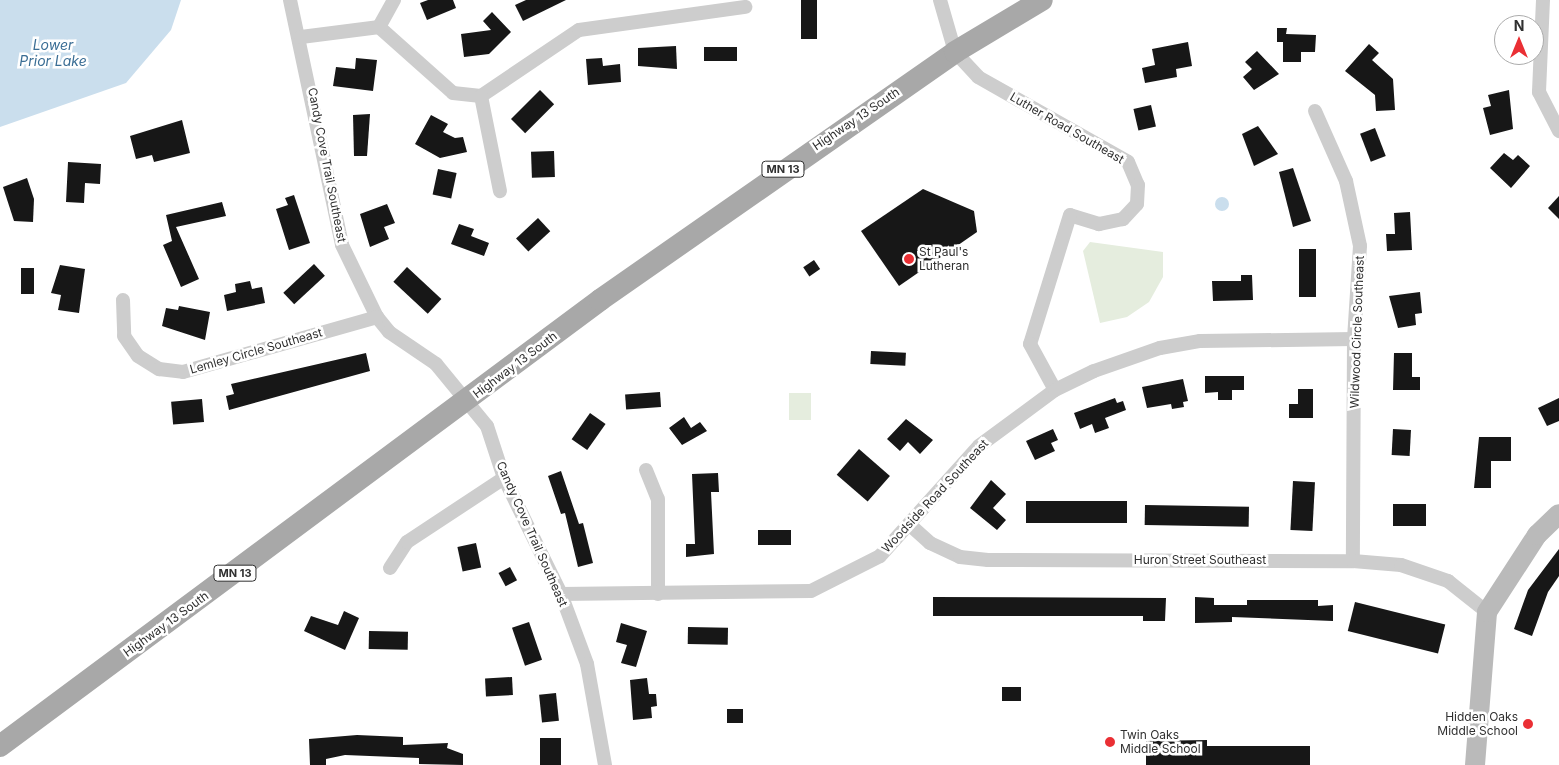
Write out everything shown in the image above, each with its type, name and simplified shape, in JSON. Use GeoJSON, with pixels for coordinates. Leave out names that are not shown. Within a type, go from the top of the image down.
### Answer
{"type":"FeatureCollection","features":[{"type":"Feature","properties":{"kind":"main road","name":"Highway 13 South"},"geometry":{"type":"LineString","coordinates":[[0,746],[469,400],[600,300],[955,52],[1042,0]]}},
{"type":"Feature","properties":{"kind":"street","name":"Candy Cove Trail Southeast"},"geometry":{"type":"LineString","coordinates":[[290,0],[301,38],[342,245],[377,317],[389,332],[436,364],[469,400],[487,426],[504,478],[561,594],[587,664],[605,765]]}},
{"type":"Feature","properties":{"kind":"street"},"geometry":{"type":"LineString","coordinates":[[379,27],[394,0]]}},
{"type":"Feature","properties":{"kind":"street"},"geometry":{"type":"LineString","coordinates":[[940,0],[955,52]]}},
{"type":"Feature","properties":{"kind":"street"},"geometry":{"type":"LineString","coordinates":[[1543,0],[1540,92],[1559,130]]}},
{"type":"Feature","properties":{"kind":"street"},"geometry":{"type":"LineString","coordinates":[[301,38],[379,27],[453,93],[481,96],[579,30],[745,8]]}},
{"type":"Feature","properties":{"kind":"street","name":"Luther Road Southeast"},"geometry":{"type":"LineString","coordinates":[[955,52],[978,77],[1128,162],[1138,185],[1137,204],[1122,219],[1099,224],[1070,215],[1030,344],[1055,390]]}},
{"type":"Feature","properties":{"kind":"street"},"geometry":{"type":"LineString","coordinates":[[481,96],[500,191]]}},
{"type":"Feature","properties":{"kind":"street","name":"Wildwood Circle Southeast"},"geometry":{"type":"LineString","coordinates":[[1315,111],[1346,181],[1357,221],[1360,273],[1354,339],[1353,560]]}},
{"type":"Feature","properties":{"kind":"street","name":"Lemley Circle Southeast"},"geometry":{"type":"LineString","coordinates":[[123,300],[124,336],[138,356],[159,369],[183,372],[377,317]]}},
{"type":"Feature","properties":{"kind":"street","name":"Woodside Road Southeast"},"geometry":{"type":"LineString","coordinates":[[561,594],[658,594],[810,590],[880,556],[910,525],[979,446],[1055,390],[1128,359],[1192,343],[1258,337],[1354,339]]}},
{"type":"Feature","properties":{"kind":"street"},"geometry":{"type":"LineString","coordinates":[[646,470],[658,500],[658,594]]}},
{"type":"Feature","properties":{"kind":"street"},"geometry":{"type":"LineString","coordinates":[[390,568],[407,542],[504,478]]}},
{"type":"Feature","properties":{"kind":"street"},"geometry":{"type":"LineString","coordinates":[[1475,765],[1487,612],[1537,535],[1559,514]]}},
{"type":"Feature","properties":{"kind":"street","name":"Huron Street Southeast"},"geometry":{"type":"LineString","coordinates":[[910,525],[930,543],[960,557],[988,560],[1353,560],[1401,565],[1448,580],[1487,612]]}},
{"type":"Feature","properties":{"kind":"green space"},"geometry":{"type":"Polygon","coordinates":[[[1090,242],[1163,252],[1163,277],[1149,302],[1127,317],[1100,323],[1083,251],[1090,242]]]}},
{"type":"Feature","properties":{"kind":"green space"},"geometry":{"type":"Polygon","coordinates":[[[789,393],[811,393],[811,420],[789,420],[789,393]]]}},
{"type":"Feature","properties":{"kind":"water","name":"Lower Prior Lake"},"geometry":{"type":"Polygon","coordinates":[[[0,0],[181,0],[171,30],[126,83],[0,127],[0,0]]]}},
{"type":"Feature","properties":{"kind":"water"},"geometry":{"type":"Polygon","coordinates":[[[1222,197],[1227,199],[1229,204],[1227,209],[1222,211],[1217,209],[1215,204],[1217,199],[1222,197]]]}},
{"type":"Feature","properties":{"kind":"building"},"geometry":{"type":"Polygon","coordinates":[[[428,0],[453,0],[456,8],[427,20],[420,3],[428,0]]]}},
{"type":"Feature","properties":{"kind":"building"},"geometry":{"type":"Polygon","coordinates":[[[526,0],[566,0],[523,21],[515,5],[526,0]]]}},
{"type":"Feature","properties":{"kind":"building"},"geometry":{"type":"Polygon","coordinates":[[[801,0],[817,0],[817,39],[801,39],[801,0]]]}},
{"type":"Feature","properties":{"kind":"building"},"geometry":{"type":"Polygon","coordinates":[[[492,12],[511,32],[489,54],[464,57],[461,34],[491,30],[483,21],[492,12]]]}},
{"type":"Feature","properties":{"kind":"building"},"geometry":{"type":"Polygon","coordinates":[[[1277,28],[1287,28],[1286,34],[1316,35],[1315,52],[1301,52],[1301,62],[1283,62],[1283,42],[1277,42],[1277,28]]]}},
{"type":"Feature","properties":{"kind":"building"},"geometry":{"type":"Polygon","coordinates":[[[1188,42],[1192,66],[1176,69],[1177,77],[1145,83],[1142,68],[1155,65],[1152,49],[1188,42]]]}},
{"type":"Feature","properties":{"kind":"building"},"geometry":{"type":"Polygon","coordinates":[[[1369,44],[1379,53],[1372,60],[1393,79],[1395,110],[1376,111],[1375,95],[1345,71],[1369,44]]]}},
{"type":"Feature","properties":{"kind":"building"},"geometry":{"type":"Polygon","coordinates":[[[676,46],[677,69],[638,66],[638,48],[676,46]]]}},
{"type":"Feature","properties":{"kind":"building"},"geometry":{"type":"Polygon","coordinates":[[[704,47],[737,47],[737,61],[704,61],[704,47]]]}},
{"type":"Feature","properties":{"kind":"building"},"geometry":{"type":"Polygon","coordinates":[[[1257,51],[1279,74],[1254,90],[1243,77],[1252,69],[1245,62],[1257,51]]]}},
{"type":"Feature","properties":{"kind":"building"},"geometry":{"type":"Polygon","coordinates":[[[356,58],[377,60],[373,91],[333,86],[336,67],[355,69],[356,58]]]}},
{"type":"Feature","properties":{"kind":"building"},"geometry":{"type":"Polygon","coordinates":[[[602,58],[603,66],[620,64],[621,82],[588,85],[586,59],[602,58]]]}},
{"type":"Feature","properties":{"kind":"building"},"geometry":{"type":"Polygon","coordinates":[[[540,90],[554,104],[525,133],[511,119],[540,90]]]}},
{"type":"Feature","properties":{"kind":"building"},"geometry":{"type":"Polygon","coordinates":[[[1509,90],[1513,129],[1490,135],[1483,108],[1491,106],[1488,95],[1509,90]]]}},
{"type":"Feature","properties":{"kind":"building"},"geometry":{"type":"Polygon","coordinates":[[[1151,105],[1156,126],[1138,130],[1133,109],[1151,105]]]}},
{"type":"Feature","properties":{"kind":"building"},"geometry":{"type":"Polygon","coordinates":[[[370,114],[367,156],[354,156],[353,115],[370,114]]]}},
{"type":"Feature","properties":{"kind":"building"},"geometry":{"type":"Polygon","coordinates":[[[431,115],[448,124],[443,132],[455,138],[463,137],[467,152],[440,158],[415,144],[431,115]]]}},
{"type":"Feature","properties":{"kind":"building"},"geometry":{"type":"Polygon","coordinates":[[[182,120],[190,153],[154,162],[152,155],[136,159],[130,136],[182,120]]]}},
{"type":"Feature","properties":{"kind":"building"},"geometry":{"type":"Polygon","coordinates":[[[1258,126],[1278,154],[1254,166],[1242,134],[1258,126]]]}},
{"type":"Feature","properties":{"kind":"building"},"geometry":{"type":"Polygon","coordinates":[[[1375,128],[1386,156],[1371,162],[1360,134],[1375,128]]]}},
{"type":"Feature","properties":{"kind":"building"},"geometry":{"type":"Polygon","coordinates":[[[554,151],[555,177],[532,178],[531,152],[554,151]]]}},
{"type":"Feature","properties":{"kind":"building"},"geometry":{"type":"Polygon","coordinates":[[[1504,153],[1513,160],[1518,155],[1530,166],[1511,188],[1490,168],[1504,153]]]}},
{"type":"Feature","properties":{"kind":"building"},"geometry":{"type":"Polygon","coordinates":[[[68,162],[101,164],[100,184],[85,183],[84,203],[66,202],[68,162]]]}},
{"type":"Feature","properties":{"kind":"building"},"geometry":{"type":"Polygon","coordinates":[[[1293,168],[1311,221],[1293,227],[1279,172],[1293,168]]]}},
{"type":"Feature","properties":{"kind":"building"},"geometry":{"type":"Polygon","coordinates":[[[438,169],[457,173],[451,198],[433,194],[438,169]]]}},
{"type":"Feature","properties":{"kind":"building"},"geometry":{"type":"Polygon","coordinates":[[[27,178],[34,199],[33,222],[14,221],[3,187],[27,178]]]}},
{"type":"Feature","properties":{"kind":"building","name":"St Paul's Lutheran"},"geometry":{"type":"Polygon","coordinates":[[[923,189],[974,211],[977,232],[899,286],[861,231],[923,189]]]}},
{"type":"Feature","properties":{"kind":"building"},"geometry":{"type":"Polygon","coordinates":[[[294,195],[310,243],[289,250],[276,209],[288,205],[285,198],[294,195]]]}},
{"type":"Feature","properties":{"kind":"building"},"geometry":{"type":"Polygon","coordinates":[[[1559,196],[1559,219],[1548,208],[1559,196]]]}},
{"type":"Feature","properties":{"kind":"building"},"geometry":{"type":"Polygon","coordinates":[[[222,202],[226,216],[176,227],[199,279],[181,287],[163,245],[172,241],[166,215],[222,202]]]}},
{"type":"Feature","properties":{"kind":"building"},"geometry":{"type":"Polygon","coordinates":[[[387,204],[395,223],[384,227],[389,239],[370,247],[360,214],[387,204]]]}},
{"type":"Feature","properties":{"kind":"building"},"geometry":{"type":"Polygon","coordinates":[[[1410,212],[1412,250],[1387,251],[1386,234],[1395,234],[1394,213],[1410,212]]]}},
{"type":"Feature","properties":{"kind":"building"},"geometry":{"type":"Polygon","coordinates":[[[538,218],[550,231],[528,252],[516,238],[538,218]]]}},
{"type":"Feature","properties":{"kind":"building"},"geometry":{"type":"Polygon","coordinates":[[[459,224],[474,229],[471,236],[489,243],[484,256],[451,244],[459,224]]]}},
{"type":"Feature","properties":{"kind":"building"},"geometry":{"type":"Polygon","coordinates":[[[1299,249],[1316,249],[1316,297],[1299,297],[1299,249]]]}},
{"type":"Feature","properties":{"kind":"building"},"geometry":{"type":"Polygon","coordinates":[[[814,260],[820,269],[809,276],[803,267],[814,260]]]}},
{"type":"Feature","properties":{"kind":"building"},"geometry":{"type":"Polygon","coordinates":[[[314,264],[325,276],[294,304],[283,293],[314,264]]]}},
{"type":"Feature","properties":{"kind":"building"},"geometry":{"type":"Polygon","coordinates":[[[60,265],[85,269],[79,313],[58,310],[61,295],[51,293],[60,265]]]}},
{"type":"Feature","properties":{"kind":"building"},"geometry":{"type":"Polygon","coordinates":[[[407,267],[441,299],[428,314],[393,282],[407,267]]]}},
{"type":"Feature","properties":{"kind":"building"},"geometry":{"type":"Polygon","coordinates":[[[21,268],[34,268],[34,294],[21,294],[21,268]]]}},
{"type":"Feature","properties":{"kind":"building"},"geometry":{"type":"Polygon","coordinates":[[[1241,275],[1252,275],[1253,300],[1213,301],[1212,281],[1241,281],[1241,275]]]}},
{"type":"Feature","properties":{"kind":"building"},"geometry":{"type":"Polygon","coordinates":[[[250,281],[252,289],[262,287],[265,303],[227,311],[224,295],[236,292],[235,284],[250,281]]]}},
{"type":"Feature","properties":{"kind":"building"},"geometry":{"type":"Polygon","coordinates":[[[1420,292],[1422,313],[1415,314],[1416,325],[1398,328],[1389,296],[1420,292]]]}},
{"type":"Feature","properties":{"kind":"building"},"geometry":{"type":"Polygon","coordinates":[[[179,306],[210,312],[205,340],[162,326],[166,308],[178,310],[179,306]]]}},
{"type":"Feature","properties":{"kind":"building"},"geometry":{"type":"Polygon","coordinates":[[[871,351],[906,353],[905,366],[870,364],[871,351]]]}},
{"type":"Feature","properties":{"kind":"building"},"geometry":{"type":"Polygon","coordinates":[[[366,353],[370,371],[229,410],[226,396],[234,394],[231,384],[366,353]]]}},
{"type":"Feature","properties":{"kind":"building"},"geometry":{"type":"Polygon","coordinates":[[[1394,353],[1412,353],[1412,377],[1420,377],[1420,390],[1393,390],[1394,353]]]}},
{"type":"Feature","properties":{"kind":"building"},"geometry":{"type":"Polygon","coordinates":[[[1205,376],[1244,376],[1244,390],[1232,390],[1232,400],[1218,400],[1218,392],[1205,393],[1205,376]]]}},
{"type":"Feature","properties":{"kind":"building"},"geometry":{"type":"Polygon","coordinates":[[[1183,379],[1188,401],[1183,402],[1184,407],[1172,409],[1171,404],[1147,408],[1142,387],[1183,379]]]}},
{"type":"Feature","properties":{"kind":"building"},"geometry":{"type":"Polygon","coordinates":[[[1298,389],[1313,389],[1313,418],[1289,418],[1289,404],[1298,404],[1298,389]]]}},
{"type":"Feature","properties":{"kind":"building"},"geometry":{"type":"Polygon","coordinates":[[[660,392],[661,407],[626,409],[625,394],[660,392]]]}},
{"type":"Feature","properties":{"kind":"building"},"geometry":{"type":"Polygon","coordinates":[[[1115,398],[1117,403],[1123,401],[1126,410],[1105,418],[1109,428],[1095,433],[1092,424],[1080,429],[1074,413],[1115,398]]]}},
{"type":"Feature","properties":{"kind":"building"},"geometry":{"type":"Polygon","coordinates":[[[1559,398],[1559,421],[1547,426],[1538,408],[1559,398]]]}},
{"type":"Feature","properties":{"kind":"building"},"geometry":{"type":"Polygon","coordinates":[[[202,399],[204,422],[173,425],[171,402],[202,399]]]}},
{"type":"Feature","properties":{"kind":"building"},"geometry":{"type":"Polygon","coordinates":[[[590,413],[606,424],[587,450],[572,439],[590,413]]]}},
{"type":"Feature","properties":{"kind":"building"},"geometry":{"type":"Polygon","coordinates":[[[684,417],[691,428],[700,422],[707,431],[682,445],[669,428],[684,417]]]}},
{"type":"Feature","properties":{"kind":"building"},"geometry":{"type":"Polygon","coordinates":[[[906,419],[933,440],[920,454],[908,442],[900,451],[887,439],[906,419]]]}},
{"type":"Feature","properties":{"kind":"building"},"geometry":{"type":"Polygon","coordinates":[[[1053,429],[1058,440],[1051,443],[1055,451],[1035,460],[1026,441],[1053,429]]]}},
{"type":"Feature","properties":{"kind":"building"},"geometry":{"type":"Polygon","coordinates":[[[1393,429],[1411,430],[1410,456],[1392,455],[1393,429]]]}},
{"type":"Feature","properties":{"kind":"building"},"geometry":{"type":"Polygon","coordinates":[[[1479,437],[1511,437],[1511,461],[1491,461],[1491,488],[1474,488],[1479,437]]]}},
{"type":"Feature","properties":{"kind":"building"},"geometry":{"type":"Polygon","coordinates":[[[859,449],[890,476],[868,502],[837,475],[859,449]]]}},
{"type":"Feature","properties":{"kind":"building"},"geometry":{"type":"Polygon","coordinates":[[[561,471],[579,524],[583,523],[593,563],[578,567],[565,513],[561,514],[548,476],[561,471]]]}},
{"type":"Feature","properties":{"kind":"building"},"geometry":{"type":"Polygon","coordinates":[[[718,473],[719,492],[711,492],[714,554],[686,557],[686,544],[695,544],[692,474],[718,473]]]}},
{"type":"Feature","properties":{"kind":"building"},"geometry":{"type":"Polygon","coordinates":[[[991,480],[1006,494],[993,508],[1006,520],[997,530],[970,508],[991,480]]]}},
{"type":"Feature","properties":{"kind":"building"},"geometry":{"type":"Polygon","coordinates":[[[1293,481],[1315,482],[1312,531],[1290,530],[1293,481]]]}},
{"type":"Feature","properties":{"kind":"building"},"geometry":{"type":"Polygon","coordinates":[[[1026,501],[1127,501],[1127,523],[1026,523],[1026,501]]]}},
{"type":"Feature","properties":{"kind":"building"},"geometry":{"type":"Polygon","coordinates":[[[1393,504],[1426,504],[1426,526],[1393,526],[1393,504]]]}},
{"type":"Feature","properties":{"kind":"building"},"geometry":{"type":"Polygon","coordinates":[[[1145,505],[1249,507],[1249,527],[1145,525],[1145,505]]]}},
{"type":"Feature","properties":{"kind":"building"},"geometry":{"type":"Polygon","coordinates":[[[758,530],[791,530],[791,545],[758,545],[758,530]]]}},
{"type":"Feature","properties":{"kind":"building"},"geometry":{"type":"Polygon","coordinates":[[[476,543],[481,567],[463,571],[457,547],[476,543]]]}},
{"type":"Feature","properties":{"kind":"building"},"geometry":{"type":"Polygon","coordinates":[[[1559,549],[1559,576],[1548,592],[1532,636],[1514,629],[1528,590],[1559,549]]]}},
{"type":"Feature","properties":{"kind":"building"},"geometry":{"type":"Polygon","coordinates":[[[510,567],[517,580],[506,586],[499,573],[510,567]]]}},
{"type":"Feature","properties":{"kind":"building"},"geometry":{"type":"Polygon","coordinates":[[[933,597],[1166,598],[1165,621],[1143,621],[1143,616],[933,616],[933,597]]]}},
{"type":"Feature","properties":{"kind":"building"},"geometry":{"type":"Polygon","coordinates":[[[1195,597],[1214,598],[1214,605],[1247,605],[1247,600],[1318,600],[1318,606],[1333,605],[1333,621],[1232,617],[1232,622],[1195,623],[1195,597]]]}},
{"type":"Feature","properties":{"kind":"building"},"geometry":{"type":"Polygon","coordinates":[[[1355,602],[1445,624],[1438,654],[1348,631],[1355,602]]]}},
{"type":"Feature","properties":{"kind":"building"},"geometry":{"type":"Polygon","coordinates":[[[344,611],[359,618],[345,650],[304,631],[311,616],[338,625],[344,611]]]}},
{"type":"Feature","properties":{"kind":"building"},"geometry":{"type":"Polygon","coordinates":[[[529,622],[542,660],[525,666],[512,628],[529,622]]]}},
{"type":"Feature","properties":{"kind":"building"},"geometry":{"type":"Polygon","coordinates":[[[621,623],[647,631],[636,667],[621,663],[627,645],[616,642],[621,623]]]}},
{"type":"Feature","properties":{"kind":"building"},"geometry":{"type":"Polygon","coordinates":[[[688,627],[728,628],[728,645],[688,644],[688,627]]]}},
{"type":"Feature","properties":{"kind":"building"},"geometry":{"type":"Polygon","coordinates":[[[369,631],[408,632],[408,650],[369,649],[369,631]]]}},
{"type":"Feature","properties":{"kind":"building"},"geometry":{"type":"Polygon","coordinates":[[[512,677],[513,695],[486,696],[485,678],[512,677]]]}},
{"type":"Feature","properties":{"kind":"building"},"geometry":{"type":"Polygon","coordinates":[[[647,678],[649,694],[656,694],[657,706],[651,707],[652,718],[633,720],[630,680],[647,678]]]}},
{"type":"Feature","properties":{"kind":"building"},"geometry":{"type":"Polygon","coordinates":[[[1002,687],[1021,687],[1021,701],[1002,701],[1002,687]]]}},
{"type":"Feature","properties":{"kind":"building"},"geometry":{"type":"Polygon","coordinates":[[[556,693],[559,721],[542,723],[539,695],[556,693]]]}},
{"type":"Feature","properties":{"kind":"building"},"geometry":{"type":"Polygon","coordinates":[[[727,709],[743,709],[743,723],[727,723],[727,709]]]}},
{"type":"Feature","properties":{"kind":"building"},"geometry":{"type":"Polygon","coordinates":[[[357,735],[403,737],[403,745],[448,743],[447,748],[463,754],[463,765],[419,764],[419,758],[345,755],[326,759],[326,765],[310,765],[309,739],[357,735]]]}},
{"type":"Feature","properties":{"kind":"building"},"geometry":{"type":"Polygon","coordinates":[[[540,738],[561,738],[561,765],[540,765],[540,738]]]}},
{"type":"Feature","properties":{"kind":"building"},"geometry":{"type":"Polygon","coordinates":[[[1207,740],[1207,746],[1310,746],[1310,765],[1146,765],[1146,741],[1207,740]]]}},
{"type":"Feature","properties":{"kind":"place","name":"St Paul's Lutheran"},"geometry":{"type":"Point","coordinates":[909,259]}},
{"type":"Feature","properties":{"kind":"place","name":"Hidden Oaks Middle School"},"geometry":{"type":"Point","coordinates":[1528,724]}},
{"type":"Feature","properties":{"kind":"place","name":"Twin Oaks Middle School"},"geometry":{"type":"Point","coordinates":[1110,742]}}]}
